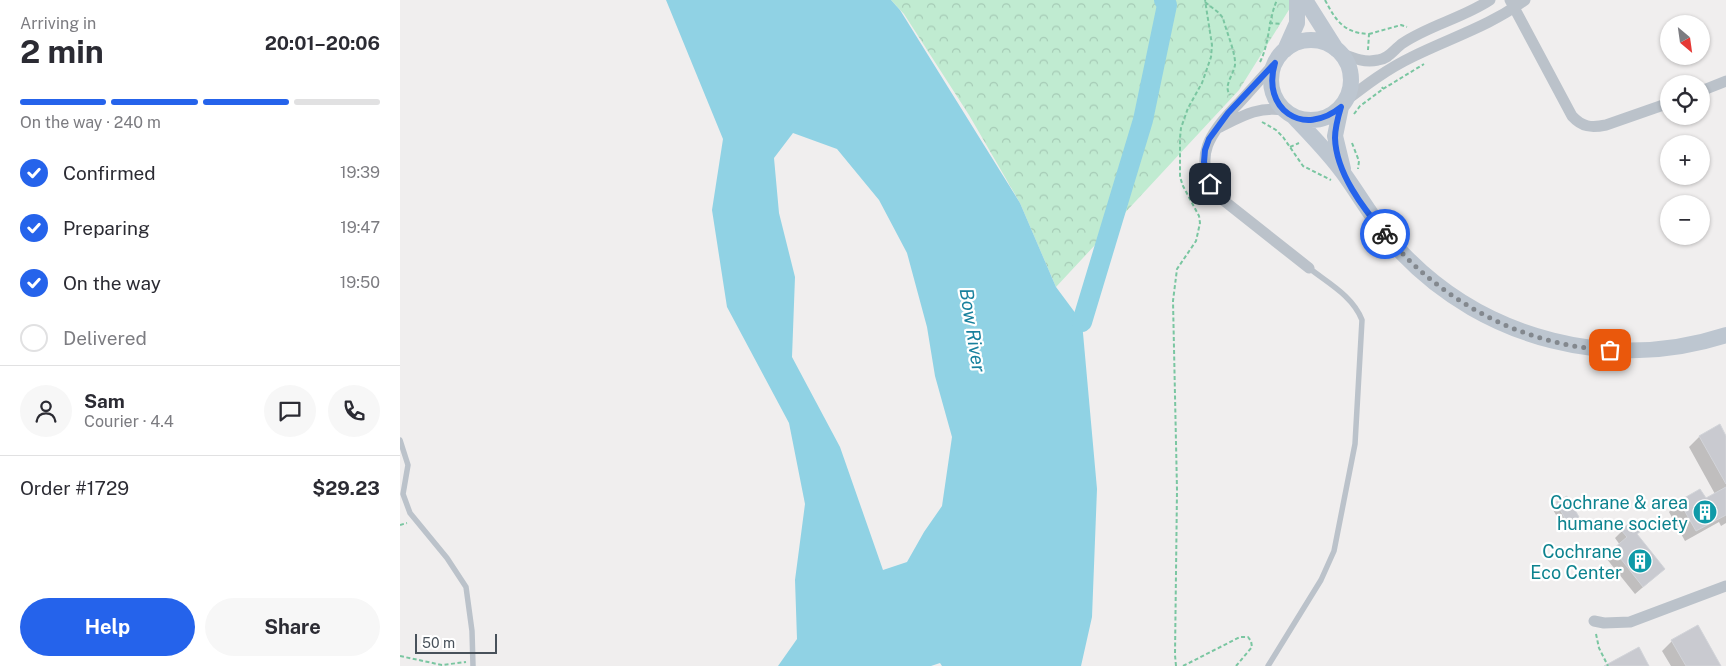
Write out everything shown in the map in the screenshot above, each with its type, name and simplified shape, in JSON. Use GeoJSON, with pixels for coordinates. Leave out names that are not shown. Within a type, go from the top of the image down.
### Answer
{"type":"FeatureCollection","features":[{"type":"Feature","properties":{"kind":"main road"},"geometry":{"type":"LineString","coordinates":[[1297,0],[1297,24],[1273,59],[1271,88],[1276,100],[1289,113],[1377,225],[1416,267],[1459,300],[1483,314],[1515,330],[1551,341],[1590,349],[1629,351],[1664,349],[1694,344],[1726,335]]}},
{"type":"Feature","properties":{"kind":"main road"},"geometry":{"type":"LineString","coordinates":[[1305,0],[1348,64],[1351,77],[1346,108],[1335,136],[1338,177]]}},
{"type":"Feature","properties":{"kind":"main road"},"geometry":{"type":"LineString","coordinates":[[1273,59],[1297,43],[1310,40],[1324,42],[1338,51]]}},
{"type":"Feature","properties":{"kind":"main road"},"geometry":{"type":"LineString","coordinates":[[1289,113],[1306,120],[1319,120],[1346,108]]}},
{"type":"Feature","properties":{"kind":"street"},"geometry":{"type":"LineString","coordinates":[[1338,51],[1360,60],[1377,61],[1384,59],[1407,41],[1457,18],[1490,0]]}},
{"type":"Feature","properties":{"kind":"street"},"geometry":{"type":"LineString","coordinates":[[1346,108],[1370,82],[1400,63],[1474,31],[1512,4],[1525,0]]}},
{"type":"Feature","properties":{"kind":"street"},"geometry":{"type":"LineString","coordinates":[[1512,4],[1577,122],[1583,126],[1596,127],[1660,106]]}},
{"type":"Feature","properties":{"kind":"street"},"geometry":{"type":"LineString","coordinates":[[1273,59],[1209,139],[1205,150],[1204,162],[1210,184],[1224,202],[1309,268]]}},
{"type":"Feature","properties":{"kind":"street"},"geometry":{"type":"LineString","coordinates":[[1710,87],[1726,81]]}},
{"type":"Feature","properties":{"kind":"street"},"geometry":{"type":"LineString","coordinates":[[1216,129],[1260,110],[1270,108],[1289,113]]}},
{"type":"Feature","properties":{"kind":"street"},"geometry":{"type":"LineString","coordinates":[[1594,621],[1610,624],[1630,622],[1726,586]]}},
{"type":"Feature","properties":{"kind":"lane"},"geometry":{"type":"LineString","coordinates":[[1268,666],[1321,580],[1334,551],[1355,444],[1362,320],[1352,301],[1309,268]]}},
{"type":"Feature","properties":{"kind":"lane"},"geometry":{"type":"LineString","coordinates":[[400,440],[408,464],[403,494],[410,512],[447,558],[466,587],[472,631],[473,663]]}},
{"type":"Feature","properties":{"kind":"path"},"geometry":{"type":"LineString","coordinates":[[1273,59],[1264,53],[1277,0]]}},
{"type":"Feature","properties":{"kind":"path"},"geometry":{"type":"LineString","coordinates":[[1325,0],[1344,27],[1357,33],[1369,34],[1401,25]]}},
{"type":"Feature","properties":{"kind":"path"},"geometry":{"type":"LineString","coordinates":[[1205,1],[1223,18],[1235,60],[1233,73],[1227,87],[1227,91],[1232,97]]}},
{"type":"Feature","properties":{"kind":"path"},"geometry":{"type":"LineString","coordinates":[[1176,666],[1177,490],[1173,301],[1177,269],[1192,250],[1200,232],[1198,216],[1180,177],[1180,138],[1181,128],[1188,108],[1202,83],[1211,57],[1212,45],[1205,1]]}},
{"type":"Feature","properties":{"kind":"path"},"geometry":{"type":"LineString","coordinates":[[1270,23],[1283,24]]}},
{"type":"Feature","properties":{"kind":"path"},"geometry":{"type":"LineString","coordinates":[[1367,56],[1369,34]]}},
{"type":"Feature","properties":{"kind":"path"},"geometry":{"type":"LineString","coordinates":[[1346,108],[1360,106],[1383,88],[1422,66]]}},
{"type":"Feature","properties":{"kind":"path"},"geometry":{"type":"LineString","coordinates":[[1379,83],[1383,88]]}},
{"type":"Feature","properties":{"kind":"path"},"geometry":{"type":"LineString","coordinates":[[1260,119],[1264,124],[1276,130],[1303,166],[1338,177]]}},
{"type":"Feature","properties":{"kind":"path"},"geometry":{"type":"LineString","coordinates":[[1351,140],[1359,161]]}},
{"type":"Feature","properties":{"kind":"path"},"geometry":{"type":"LineString","coordinates":[[1594,621],[1598,648],[1608,666]]}},
{"type":"Feature","properties":{"kind":"path"},"geometry":{"type":"LineString","coordinates":[[1183,666],[1240,637],[1248,637],[1252,647],[1236,666]]}},
{"type":"Feature","properties":{"kind":"path"},"geometry":{"type":"LineString","coordinates":[[400,656],[442,665],[473,663]]}},
{"type":"Feature","properties":{"kind":"green space"},"geometry":{"type":"Polygon","coordinates":[[[891,0],[1295,0],[1239,90],[1056,287],[1020,203],[969,115],[904,14],[891,0]]]}},
{"type":"Feature","properties":{"kind":"water","name":"Bow River"},"geometry":{"type":"Polygon","coordinates":[[[666,0],[891,0],[900,10],[1020,203],[1056,287],[1082,322],[1097,489],[1092,617],[1081,666],[942,666],[940,663],[931,666],[778,666],[797,639],[795,580],[805,504],[789,423],[727,307],[712,210],[723,139],[666,0]],[[793,133],[774,158],[779,213],[795,277],[792,357],[840,447],[883,570],[907,562],[942,506],[952,437],[935,376],[927,327],[907,253],[879,200],[837,149],[793,133]]]}},
{"type":"Feature","properties":{"kind":"building","name":"Cochrane & area humane society"},"geometry":{"type":"Polygon","coordinates":[[[1720,424],[1726,436],[1726,484],[1699,436],[1720,424]]]}},
{"type":"Feature","properties":{"kind":"building","name":"Cochrane & area humane society"},"geometry":{"type":"Polygon","coordinates":[[[1726,487],[1726,515],[1696,531],[1679,501],[1700,489],[1706,498],[1726,487]]]}},
{"type":"Feature","properties":{"kind":"building"},"geometry":{"type":"Polygon","coordinates":[[[1567,496],[1579,517],[1568,524],[1556,502],[1567,496]]]}},
{"type":"Feature","properties":{"kind":"building","name":"Cochrane Eco Center"},"geometry":{"type":"Polygon","coordinates":[[[1632,521],[1641,531],[1637,534],[1665,569],[1643,587],[1613,549],[1627,537],[1621,530],[1632,521]]]}},
{"type":"Feature","properties":{"kind":"building"},"geometry":{"type":"Polygon","coordinates":[[[1698,625],[1721,666],[1686,666],[1671,640],[1698,625]]]}},
{"type":"Feature","properties":{"kind":"building"},"geometry":{"type":"Polygon","coordinates":[[[1639,647],[1649,666],[1604,666],[1628,653],[1639,647]]]}},
{"type":"Feature","properties":{"kind":"waterway"},"geometry":{"type":"LineString","coordinates":[[1082,322],[1143,120],[1167,5],[1164,0]]}},
{"type":"Feature","properties":{"kind":"way so far"},"geometry":{"type":"LineString","coordinates":[[1385,234],[1426,276],[1459,300],[1483,314],[1515,330],[1551,341],[1590,349],[1610,350]]}},
{"type":"Feature","properties":{"kind":"place","name":"Cochrane & area humane society"},"geometry":{"type":"Point","coordinates":[1705,512]}},
{"type":"Feature","properties":{"kind":"place","name":"Cochrane Eco Center"},"geometry":{"type":"Point","coordinates":[1640,561]}},
{"type":"Feature","properties":{"kind":"route"},"geometry":{"type":"LineString","coordinates":[[1210,184],[1204,162],[1205,150],[1209,139],[1228,113],[1275,63],[1271,75],[1271,88],[1276,100],[1284,110],[1294,117],[1306,120],[1319,120],[1331,115],[1341,107],[1335,136],[1344,174],[1377,225],[1385,234]]}}]}
